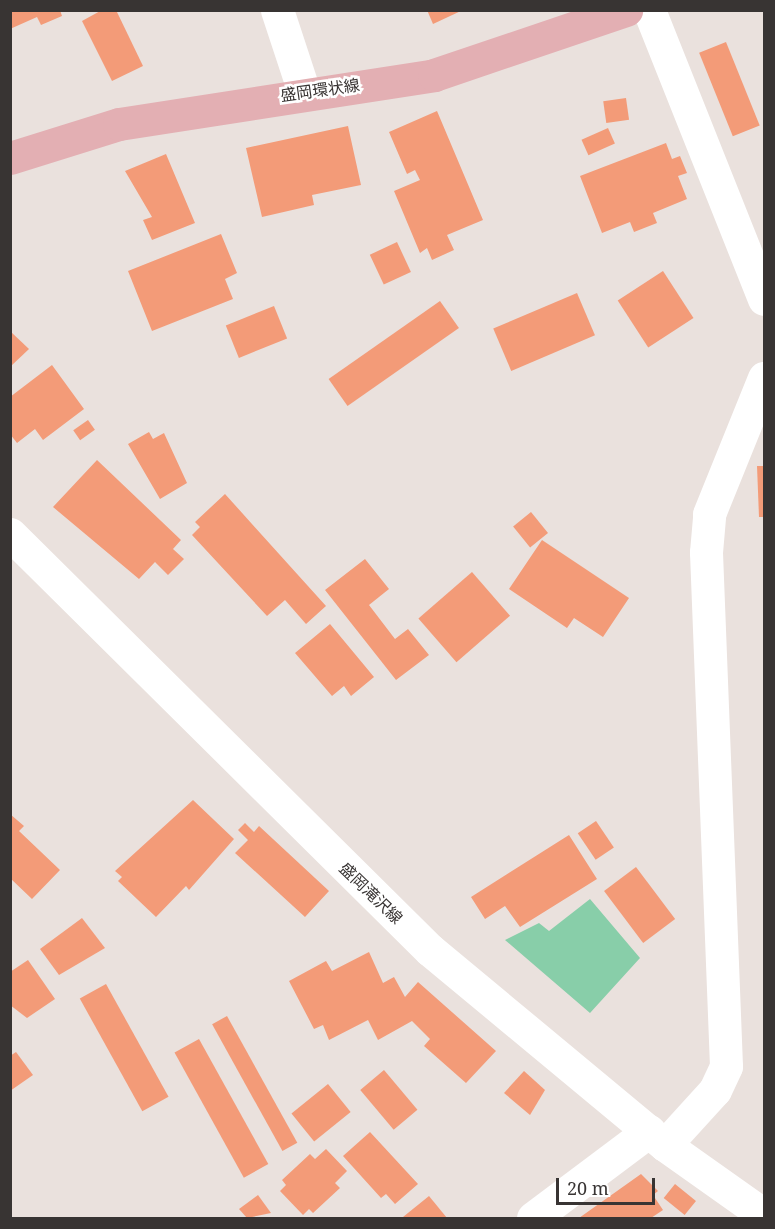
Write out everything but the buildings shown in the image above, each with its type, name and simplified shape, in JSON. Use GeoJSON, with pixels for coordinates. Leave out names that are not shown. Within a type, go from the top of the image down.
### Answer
{"type":"FeatureCollection","features":[{"type":"Feature","properties":{"kind":"main road","name":"盛岡環状線"},"geometry":{"type":"LineString","coordinates":[[10,158],[119,124],[304,92],[434,75],[626,10]]}},
{"type":"Feature","properties":{"kind":"street"},"geometry":{"type":"LineString","coordinates":[[277,10],[304,92]]}},
{"type":"Feature","properties":{"kind":"street"},"geometry":{"type":"LineString","coordinates":[[649,10],[765,299]]}},
{"type":"Feature","properties":{"kind":"street"},"geometry":{"type":"LineString","coordinates":[[533,1218],[657,1138],[716,1089],[726,1066],[706,552],[709,514],[765,378]]}},
{"type":"Feature","properties":{"kind":"street","name":"盛岡滝沢線"},"geometry":{"type":"LineString","coordinates":[[10,534],[430,950],[657,1138],[765,1215]]}},
{"type":"Feature","properties":{"kind":"green space"},"geometry":{"type":"Polygon","coordinates":[[[590,899],[640,958],[590,1013],[505,940],[539,923],[549,931],[590,899]]]}}]}
